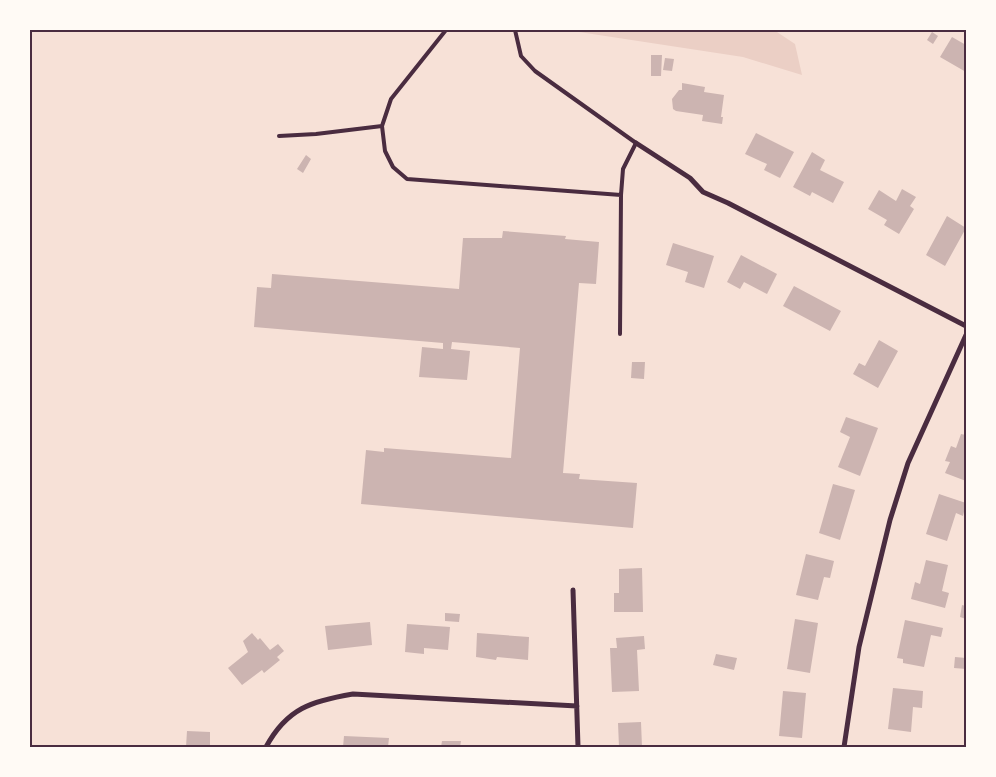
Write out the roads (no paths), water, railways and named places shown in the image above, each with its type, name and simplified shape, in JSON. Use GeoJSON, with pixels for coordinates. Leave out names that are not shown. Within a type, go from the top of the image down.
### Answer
{"type":"FeatureCollection","features":[{"type":"Feature","properties":{"kind":"street"},"geometry":{"type":"LineString","coordinates":[[636,143],[690,178],[703,192],[728,203],[966,326]]}},
{"type":"Feature","properties":{"kind":"street"},"geometry":{"type":"LineString","coordinates":[[844,747],[859,647],[890,520],[908,463],[966,335]]}},
{"type":"Feature","properties":{"kind":"street"},"geometry":{"type":"LineString","coordinates":[[573,590],[578,747]]}},
{"type":"Feature","properties":{"kind":"street"},"geometry":{"type":"LineString","coordinates":[[266,747],[285,722],[300,708],[318,700],[353,694],[577,706]]}},
{"type":"Feature","properties":{"kind":"lane"},"geometry":{"type":"LineString","coordinates":[[446,30],[391,100],[382,126],[385,151],[393,167],[407,179],[621,195]]}},
{"type":"Feature","properties":{"kind":"lane"},"geometry":{"type":"LineString","coordinates":[[515,30],[521,56],[535,71],[636,143],[623,169],[621,195],[620,334]]}},
{"type":"Feature","properties":{"kind":"lane"},"geometry":{"type":"LineString","coordinates":[[279,136],[316,134],[382,126]]}}]}
